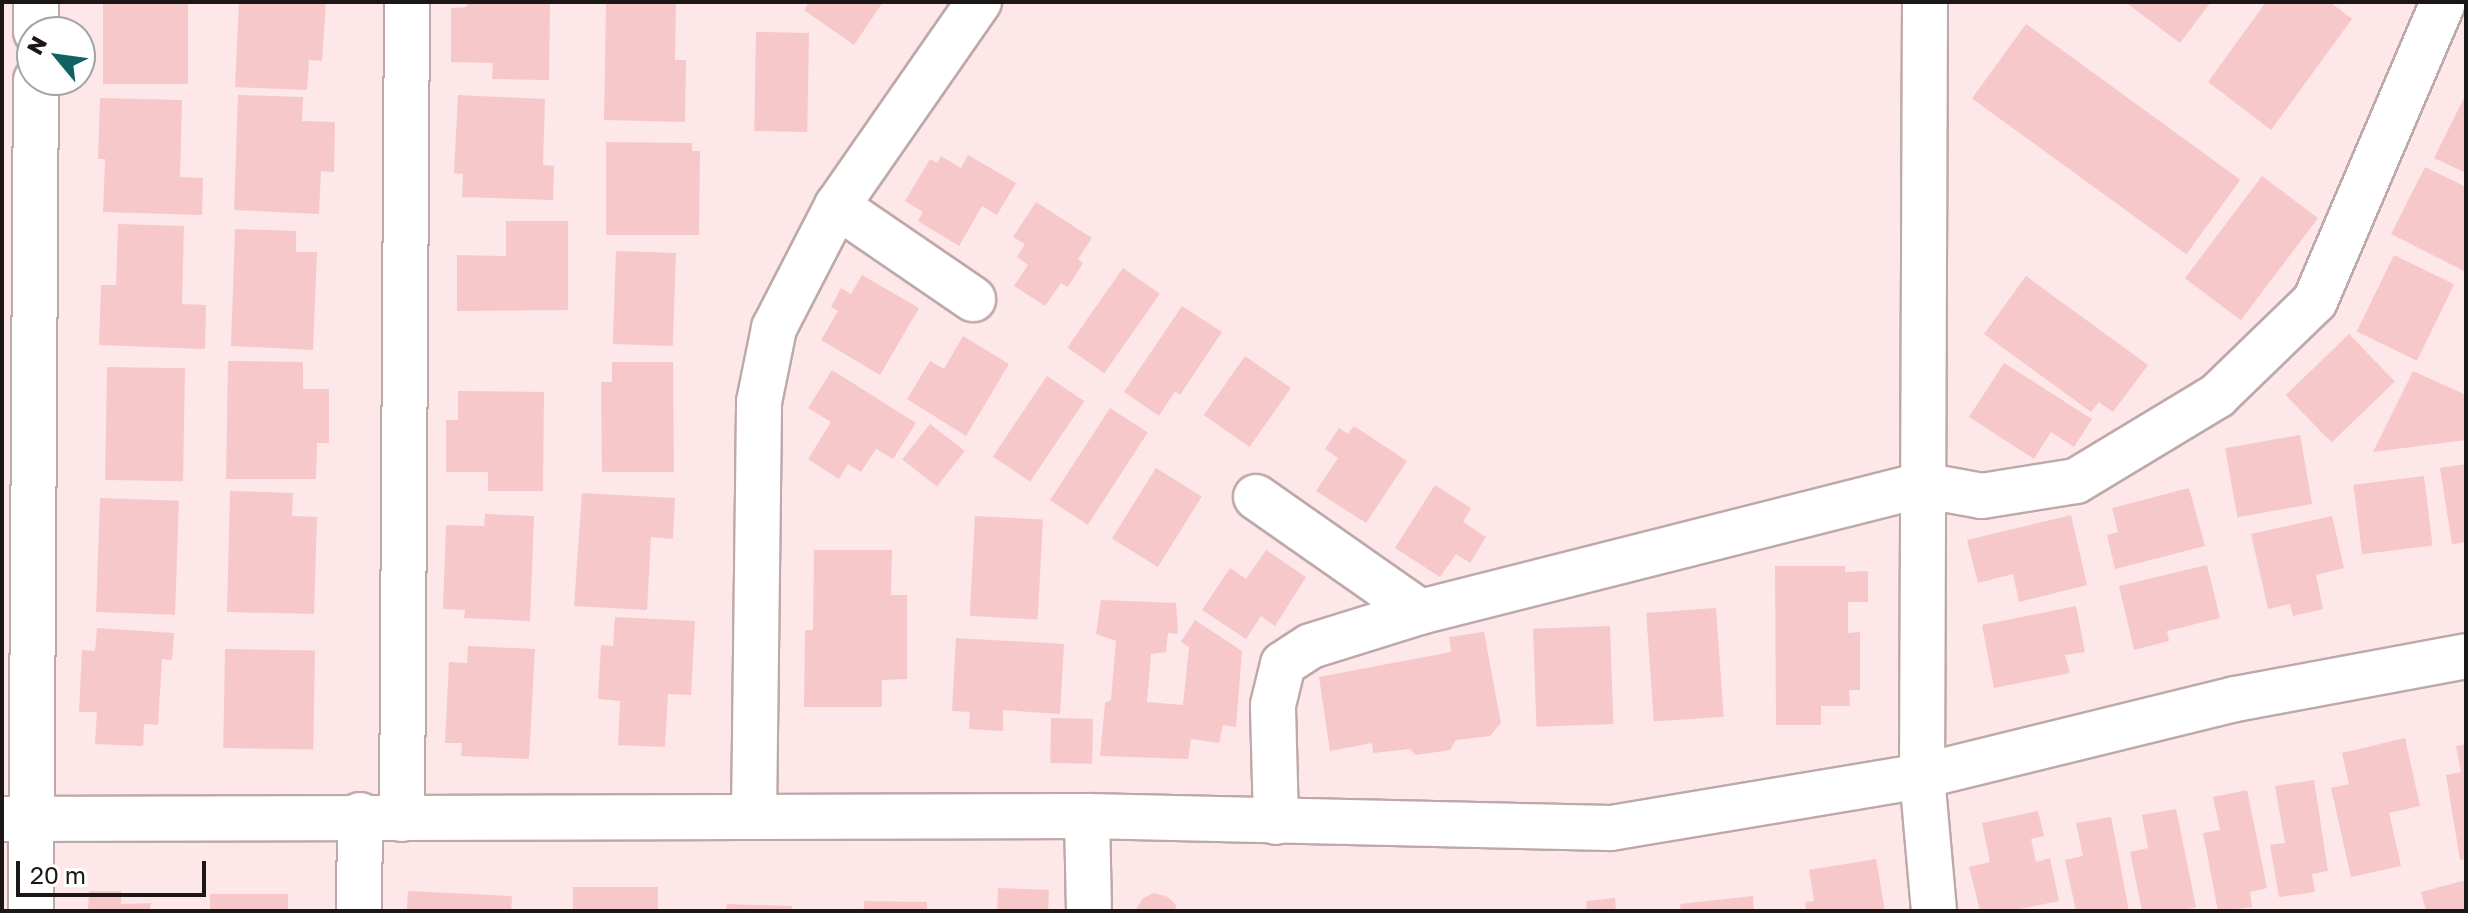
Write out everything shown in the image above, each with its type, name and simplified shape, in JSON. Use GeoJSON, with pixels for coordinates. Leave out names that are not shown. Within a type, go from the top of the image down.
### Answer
{"type":"FeatureCollection","features":[{"type":"Feature","properties":{"kind":"street"},"geometry":{"type":"LineString","coordinates":[[359,911],[381,817],[407,2]]}},
{"type":"Feature","properties":{"kind":"street"},"geometry":{"type":"LineString","coordinates":[[754,817],[759,402],[774,328],[837,206],[979,2]]}},
{"type":"Feature","properties":{"kind":"street"},"geometry":{"type":"LineString","coordinates":[[1925,2],[1922,776],[1934,911]]}},
{"type":"Feature","properties":{"kind":"street"},"geometry":{"type":"LineString","coordinates":[[1276,822],[1273,705],[1283,664],[1311,646],[1420,612],[1922,485],[1982,496],[2076,481],[2217,396],[2315,301],[2443,2]]}},
{"type":"Feature","properties":{"kind":"street"},"geometry":{"type":"LineString","coordinates":[[31,911],[17,819],[36,96]]}},
{"type":"Feature","properties":{"kind":"street"},"geometry":{"type":"LineString","coordinates":[[837,206],[973,299]]}},
{"type":"Feature","properties":{"kind":"street"},"geometry":{"type":"LineString","coordinates":[[1256,497],[1420,612]]}},
{"type":"Feature","properties":{"kind":"street"},"geometry":{"type":"LineString","coordinates":[[17,819],[1087,816],[1611,828],[1922,776],[2235,699],[2466,656]]}},
{"type":"Feature","properties":{"kind":"street"},"geometry":{"type":"LineString","coordinates":[[1087,816],[1089,911]]}},
{"type":"Feature","properties":{"kind":"building"},"geometry":{"type":"Polygon","coordinates":[[[103,2],[188,2],[188,84],[103,84],[103,2]]]}},
{"type":"Feature","properties":{"kind":"building"},"geometry":{"type":"Polygon","coordinates":[[[239,2],[326,2],[322,61],[309,60],[307,90],[235,87],[239,2]]]}},
{"type":"Feature","properties":{"kind":"building"},"geometry":{"type":"Polygon","coordinates":[[[467,2],[550,2],[549,80],[492,79],[493,63],[451,62],[451,8],[467,7],[467,2]]]}},
{"type":"Feature","properties":{"kind":"building"},"geometry":{"type":"Polygon","coordinates":[[[606,2],[676,2],[675,60],[686,60],[685,122],[604,120],[606,2]]]}},
{"type":"Feature","properties":{"kind":"building"},"geometry":{"type":"Polygon","coordinates":[[[809,2],[883,2],[854,45],[804,10],[809,2]]]}},
{"type":"Feature","properties":{"kind":"building"},"geometry":{"type":"Polygon","coordinates":[[[2125,2],[2211,2],[2180,43],[2125,2]]]}},
{"type":"Feature","properties":{"kind":"building"},"geometry":{"type":"Polygon","coordinates":[[[2266,2],[2330,2],[2352,19],[2271,130],[2208,82],[2266,2]]]}},
{"type":"Feature","properties":{"kind":"building"},"geometry":{"type":"Polygon","coordinates":[[[2026,24],[2240,180],[2186,254],[1972,98],[2026,24]]]}},
{"type":"Feature","properties":{"kind":"building"},"geometry":{"type":"Polygon","coordinates":[[[756,32],[809,33],[807,132],[754,131],[756,32]]]}},
{"type":"Feature","properties":{"kind":"building"},"geometry":{"type":"Polygon","coordinates":[[[2466,94],[2466,173],[2434,158],[2466,94]]]}},
{"type":"Feature","properties":{"kind":"building"},"geometry":{"type":"Polygon","coordinates":[[[238,95],[303,97],[302,121],[335,122],[334,172],[321,171],[319,214],[234,210],[238,95]]]}},
{"type":"Feature","properties":{"kind":"building"},"geometry":{"type":"Polygon","coordinates":[[[458,95],[545,99],[543,165],[554,166],[553,200],[462,197],[463,174],[454,173],[458,95]]]}},
{"type":"Feature","properties":{"kind":"building"},"geometry":{"type":"Polygon","coordinates":[[[100,98],[182,100],[180,177],[203,178],[202,215],[103,212],[105,159],[98,159],[100,98]]]}},
{"type":"Feature","properties":{"kind":"building"},"geometry":{"type":"Polygon","coordinates":[[[606,142],[692,143],[692,151],[700,151],[699,235],[606,235],[606,142]]]}},
{"type":"Feature","properties":{"kind":"building"},"geometry":{"type":"Polygon","coordinates":[[[968,155],[1016,183],[997,215],[982,206],[959,246],[918,221],[923,212],[905,201],[930,159],[937,163],[941,156],[961,168],[968,155]]]}},
{"type":"Feature","properties":{"kind":"building"},"geometry":{"type":"Polygon","coordinates":[[[2425,167],[2466,187],[2466,272],[2391,234],[2425,167]]]}},
{"type":"Feature","properties":{"kind":"building"},"geometry":{"type":"Polygon","coordinates":[[[2262,176],[2318,218],[2241,320],[2185,278],[2262,176]]]}},
{"type":"Feature","properties":{"kind":"building"},"geometry":{"type":"Polygon","coordinates":[[[1036,202],[1092,238],[1078,259],[1083,263],[1068,287],[1061,283],[1045,306],[1014,286],[1028,265],[1017,257],[1025,244],[1013,237],[1036,202]]]}},
{"type":"Feature","properties":{"kind":"building"},"geometry":{"type":"Polygon","coordinates":[[[506,221],[568,221],[568,310],[457,311],[457,255],[506,256],[506,221]]]}},
{"type":"Feature","properties":{"kind":"building"},"geometry":{"type":"Polygon","coordinates":[[[118,224],[184,226],[182,304],[206,305],[205,349],[99,345],[101,285],[116,285],[118,224]]]}},
{"type":"Feature","properties":{"kind":"building"},"geometry":{"type":"Polygon","coordinates":[[[235,229],[296,231],[296,252],[317,252],[313,350],[231,346],[235,229]]]}},
{"type":"Feature","properties":{"kind":"building"},"geometry":{"type":"Polygon","coordinates":[[[616,251],[676,253],[673,346],[613,344],[616,251]]]}},
{"type":"Feature","properties":{"kind":"building"},"geometry":{"type":"Polygon","coordinates":[[[2394,255],[2454,284],[2417,361],[2357,331],[2394,255]]]}},
{"type":"Feature","properties":{"kind":"building"},"geometry":{"type":"Polygon","coordinates":[[[1123,268],[1160,294],[1104,373],[1067,347],[1123,268]]]}},
{"type":"Feature","properties":{"kind":"building"},"geometry":{"type":"Polygon","coordinates":[[[862,275],[919,308],[880,375],[821,340],[838,311],[831,307],[841,288],[851,294],[862,275]]]}},
{"type":"Feature","properties":{"kind":"building"},"geometry":{"type":"Polygon","coordinates":[[[2026,276],[2148,365],[2113,412],[2099,402],[2091,412],[1984,334],[2026,276]]]}},
{"type":"Feature","properties":{"kind":"building"},"geometry":{"type":"Polygon","coordinates":[[[1182,306],[1222,332],[1180,395],[1175,391],[1159,416],[1124,392],[1182,306]]]}},
{"type":"Feature","properties":{"kind":"building"},"geometry":{"type":"Polygon","coordinates":[[[2349,334],[2395,381],[2332,443],[2286,395],[2349,334]]]}},
{"type":"Feature","properties":{"kind":"building"},"geometry":{"type":"Polygon","coordinates":[[[963,336],[1009,364],[966,436],[907,399],[930,361],[944,369],[963,336]]]}},
{"type":"Feature","properties":{"kind":"building"},"geometry":{"type":"Polygon","coordinates":[[[1245,356],[1291,388],[1250,447],[1204,415],[1245,356]]]}},
{"type":"Feature","properties":{"kind":"building"},"geometry":{"type":"Polygon","coordinates":[[[228,361],[303,362],[303,389],[329,389],[329,443],[317,443],[316,479],[226,479],[228,361]]]}},
{"type":"Feature","properties":{"kind":"building"},"geometry":{"type":"Polygon","coordinates":[[[612,362],[673,362],[674,472],[602,472],[601,382],[612,382],[612,362]]]}},
{"type":"Feature","properties":{"kind":"building"},"geometry":{"type":"Polygon","coordinates":[[[2004,363],[2092,419],[2074,447],[2051,432],[2034,459],[1969,417],[2004,363]]]}},
{"type":"Feature","properties":{"kind":"building"},"geometry":{"type":"Polygon","coordinates":[[[107,367],[185,368],[183,481],[105,480],[107,367]]]}},
{"type":"Feature","properties":{"kind":"building"},"geometry":{"type":"Polygon","coordinates":[[[832,370],[916,423],[893,459],[876,449],[861,472],[848,464],[839,479],[808,459],[831,422],[808,408],[832,370]]]}},
{"type":"Feature","properties":{"kind":"building"},"geometry":{"type":"Polygon","coordinates":[[[2413,371],[2466,395],[2466,440],[2373,452],[2413,371]]]}},
{"type":"Feature","properties":{"kind":"building"},"geometry":{"type":"Polygon","coordinates":[[[1047,376],[1084,401],[1030,482],[993,456],[1047,376]]]}},
{"type":"Feature","properties":{"kind":"building"},"geometry":{"type":"Polygon","coordinates":[[[458,391],[544,392],[543,491],[488,491],[488,472],[446,472],[446,420],[458,420],[458,391]]]}},
{"type":"Feature","properties":{"kind":"building"},"geometry":{"type":"Polygon","coordinates":[[[1110,408],[1148,433],[1088,525],[1050,500],[1110,408]]]}},
{"type":"Feature","properties":{"kind":"building"},"geometry":{"type":"Polygon","coordinates":[[[930,424],[965,451],[937,487],[902,459],[930,424]]]}},
{"type":"Feature","properties":{"kind":"building"},"geometry":{"type":"Polygon","coordinates":[[[1354,426],[1407,461],[1366,523],[1316,491],[1338,458],[1325,449],[1339,428],[1348,434],[1354,426]]]}},
{"type":"Feature","properties":{"kind":"building"},"geometry":{"type":"Polygon","coordinates":[[[2300,435],[2312,504],[2237,517],[2225,448],[2300,435]]]}},
{"type":"Feature","properties":{"kind":"building"},"geometry":{"type":"Polygon","coordinates":[[[2466,464],[2466,542],[2452,544],[2440,468],[2466,464]]]}},
{"type":"Feature","properties":{"kind":"building"},"geometry":{"type":"Polygon","coordinates":[[[1156,468],[1202,497],[1158,567],[1112,538],[1156,468]]]}},
{"type":"Feature","properties":{"kind":"building"},"geometry":{"type":"Polygon","coordinates":[[[2424,476],[2433,545],[2362,554],[2354,485],[2424,476]]]}},
{"type":"Feature","properties":{"kind":"building"},"geometry":{"type":"Polygon","coordinates":[[[1435,485],[1471,508],[1463,522],[1486,537],[1470,563],[1456,554],[1440,577],[1395,548],[1435,485]]]}},
{"type":"Feature","properties":{"kind":"building"},"geometry":{"type":"Polygon","coordinates":[[[2189,488],[2205,546],[2115,569],[2107,535],[2118,532],[2112,508],[2189,488]]]}},
{"type":"Feature","properties":{"kind":"building"},"geometry":{"type":"Polygon","coordinates":[[[230,491],[293,493],[292,516],[317,517],[314,614],[227,612],[230,491]]]}},
{"type":"Feature","properties":{"kind":"building"},"geometry":{"type":"Polygon","coordinates":[[[582,493],[675,498],[673,539],[651,537],[647,610],[574,606],[582,493]]]}},
{"type":"Feature","properties":{"kind":"building"},"geometry":{"type":"Polygon","coordinates":[[[100,498],[179,501],[175,615],[96,612],[100,498]]]}},
{"type":"Feature","properties":{"kind":"building"},"geometry":{"type":"Polygon","coordinates":[[[485,514],[534,516],[530,621],[464,618],[465,610],[443,609],[446,525],[484,526],[485,514]]]}},
{"type":"Feature","properties":{"kind":"building"},"geometry":{"type":"Polygon","coordinates":[[[2071,515],[2087,585],[2019,602],[2013,574],[1978,583],[1967,540],[2071,515]]]}},
{"type":"Feature","properties":{"kind":"building"},"geometry":{"type":"Polygon","coordinates":[[[975,516],[1043,520],[1038,619],[970,616],[975,516]]]}},
{"type":"Feature","properties":{"kind":"building"},"geometry":{"type":"Polygon","coordinates":[[[2332,516],[2344,568],[2316,575],[2323,609],[2293,616],[2290,604],[2268,609],[2251,534],[2332,516]]]}},
{"type":"Feature","properties":{"kind":"building"},"geometry":{"type":"Polygon","coordinates":[[[814,550],[892,550],[891,595],[907,595],[907,679],[882,680],[882,707],[804,707],[805,630],[813,630],[814,550]]]}},
{"type":"Feature","properties":{"kind":"building"},"geometry":{"type":"Polygon","coordinates":[[[1266,550],[1306,577],[1275,626],[1261,616],[1246,639],[1202,610],[1230,568],[1246,579],[1266,550]]]}},
{"type":"Feature","properties":{"kind":"building"},"geometry":{"type":"Polygon","coordinates":[[[2207,565],[2220,618],[2167,631],[2169,641],[2134,650],[2119,586],[2207,565]]]}},
{"type":"Feature","properties":{"kind":"building"},"geometry":{"type":"Polygon","coordinates":[[[1775,566],[1845,566],[1845,572],[1868,571],[1868,602],[1848,602],[1848,633],[1860,632],[1860,690],[1849,690],[1850,706],[1821,706],[1821,725],[1776,725],[1775,566]]]}},
{"type":"Feature","properties":{"kind":"building"},"geometry":{"type":"Polygon","coordinates":[[[1101,600],[1176,603],[1178,634],[1168,633],[1166,652],[1151,654],[1147,702],[1183,705],[1189,647],[1181,642],[1195,620],[1242,651],[1236,727],[1223,725],[1219,743],[1191,739],[1188,759],[1100,756],[1105,703],[1111,700],[1116,641],[1096,634],[1101,600]]]}},
{"type":"Feature","properties":{"kind":"building"},"geometry":{"type":"Polygon","coordinates":[[[2076,606],[2085,652],[2065,655],[2070,673],[1994,688],[1982,625],[2076,606]]]}},
{"type":"Feature","properties":{"kind":"building"},"geometry":{"type":"Polygon","coordinates":[[[1716,608],[1724,717],[1654,722],[1646,613],[1716,608]]]}},
{"type":"Feature","properties":{"kind":"building"},"geometry":{"type":"Polygon","coordinates":[[[615,617],[695,621],[691,695],[668,694],[665,747],[618,745],[620,701],[598,699],[601,645],[613,646],[615,617]]]}},
{"type":"Feature","properties":{"kind":"building"},"geometry":{"type":"Polygon","coordinates":[[[1610,626],[1613,724],[1536,727],[1533,629],[1610,626]]]}},
{"type":"Feature","properties":{"kind":"building"},"geometry":{"type":"Polygon","coordinates":[[[97,628],[174,633],[172,660],[162,659],[158,725],[144,724],[143,746],[95,744],[97,712],[79,712],[82,650],[95,651],[97,628]]]}},
{"type":"Feature","properties":{"kind":"building"},"geometry":{"type":"Polygon","coordinates":[[[1484,632],[1501,723],[1490,736],[1456,740],[1450,750],[1416,755],[1410,749],[1373,753],[1372,743],[1330,751],[1319,677],[1451,652],[1449,637],[1484,632]]]}},
{"type":"Feature","properties":{"kind":"building"},"geometry":{"type":"Polygon","coordinates":[[[956,638],[1064,644],[1060,714],[1003,710],[1003,731],[969,729],[970,712],[952,711],[956,638]]]}},
{"type":"Feature","properties":{"kind":"building"},"geometry":{"type":"Polygon","coordinates":[[[468,646],[535,649],[529,759],[461,756],[462,743],[445,743],[449,662],[467,663],[468,646]]]}},
{"type":"Feature","properties":{"kind":"building"},"geometry":{"type":"Polygon","coordinates":[[[225,649],[315,651],[313,750],[223,748],[225,649]]]}},
{"type":"Feature","properties":{"kind":"building"},"geometry":{"type":"Polygon","coordinates":[[[1051,718],[1093,719],[1092,764],[1050,763],[1051,718]]]}},
{"type":"Feature","properties":{"kind":"building"},"geometry":{"type":"Polygon","coordinates":[[[2405,738],[2420,806],[2389,813],[2401,866],[2351,877],[2331,788],[2349,784],[2342,753],[2405,738]]]}},
{"type":"Feature","properties":{"kind":"building"},"geometry":{"type":"Polygon","coordinates":[[[2466,744],[2466,859],[2460,860],[2446,775],[2461,772],[2456,746],[2466,744]]]}},
{"type":"Feature","properties":{"kind":"building"},"geometry":{"type":"Polygon","coordinates":[[[2314,780],[2328,871],[2312,874],[2315,892],[2279,897],[2270,845],[2285,843],[2275,786],[2314,780]]]}},
{"type":"Feature","properties":{"kind":"building"},"geometry":{"type":"Polygon","coordinates":[[[2247,790],[2267,888],[2250,892],[2252,907],[2218,911],[2203,833],[2220,830],[2213,797],[2247,790]]]}},
{"type":"Feature","properties":{"kind":"building"},"geometry":{"type":"Polygon","coordinates":[[[2176,809],[2196,907],[2178,911],[2142,911],[2130,852],[2148,848],[2142,815],[2176,809]]]}},
{"type":"Feature","properties":{"kind":"building"},"geometry":{"type":"Polygon","coordinates":[[[2038,811],[2044,836],[2031,839],[2036,862],[2050,858],[2059,901],[2010,911],[1980,911],[1969,867],[1990,862],[1982,823],[2038,811]]]}},
{"type":"Feature","properties":{"kind":"building"},"geometry":{"type":"Polygon","coordinates":[[[2111,817],[2129,911],[2076,911],[2065,860],[2083,856],[2076,823],[2111,817]]]}},
{"type":"Feature","properties":{"kind":"building"},"geometry":{"type":"Polygon","coordinates":[[[1876,859],[1885,911],[1806,911],[1805,902],[1814,901],[1809,870],[1876,859]]]}},
{"type":"Feature","properties":{"kind":"building"},"geometry":{"type":"Polygon","coordinates":[[[2466,880],[2466,911],[2426,911],[2421,892],[2466,880]]]}},
{"type":"Feature","properties":{"kind":"building"},"geometry":{"type":"Polygon","coordinates":[[[573,887],[658,887],[658,911],[573,911],[573,887]]]}},
{"type":"Feature","properties":{"kind":"building"},"geometry":{"type":"Polygon","coordinates":[[[998,888],[1049,890],[1048,911],[997,911],[998,888]]]}},
{"type":"Feature","properties":{"kind":"building"},"geometry":{"type":"Polygon","coordinates":[[[89,891],[121,891],[121,904],[151,903],[150,911],[88,911],[89,891]]]}},
{"type":"Feature","properties":{"kind":"building"},"geometry":{"type":"Polygon","coordinates":[[[408,891],[512,896],[511,911],[407,911],[408,891]]]}},
{"type":"Feature","properties":{"kind":"building"},"geometry":{"type":"Polygon","coordinates":[[[1154,893],[1168,897],[1176,905],[1175,911],[1135,911],[1143,898],[1154,893]]]}},
{"type":"Feature","properties":{"kind":"building"},"geometry":{"type":"Polygon","coordinates":[[[210,894],[288,894],[288,911],[210,911],[210,894]]]}},
{"type":"Feature","properties":{"kind":"building"},"geometry":{"type":"Polygon","coordinates":[[[1753,896],[1754,911],[1681,911],[1680,904],[1753,896]]]}},
{"type":"Feature","properties":{"kind":"building"},"geometry":{"type":"Polygon","coordinates":[[[1615,898],[1616,911],[1587,911],[1586,901],[1615,898]]]}},
{"type":"Feature","properties":{"kind":"building"},"geometry":{"type":"Polygon","coordinates":[[[864,901],[927,902],[927,911],[864,911],[864,901]]]}},
{"type":"Feature","properties":{"kind":"building"},"geometry":{"type":"Polygon","coordinates":[[[727,904],[792,906],[792,911],[726,911],[727,904]]]}}]}
